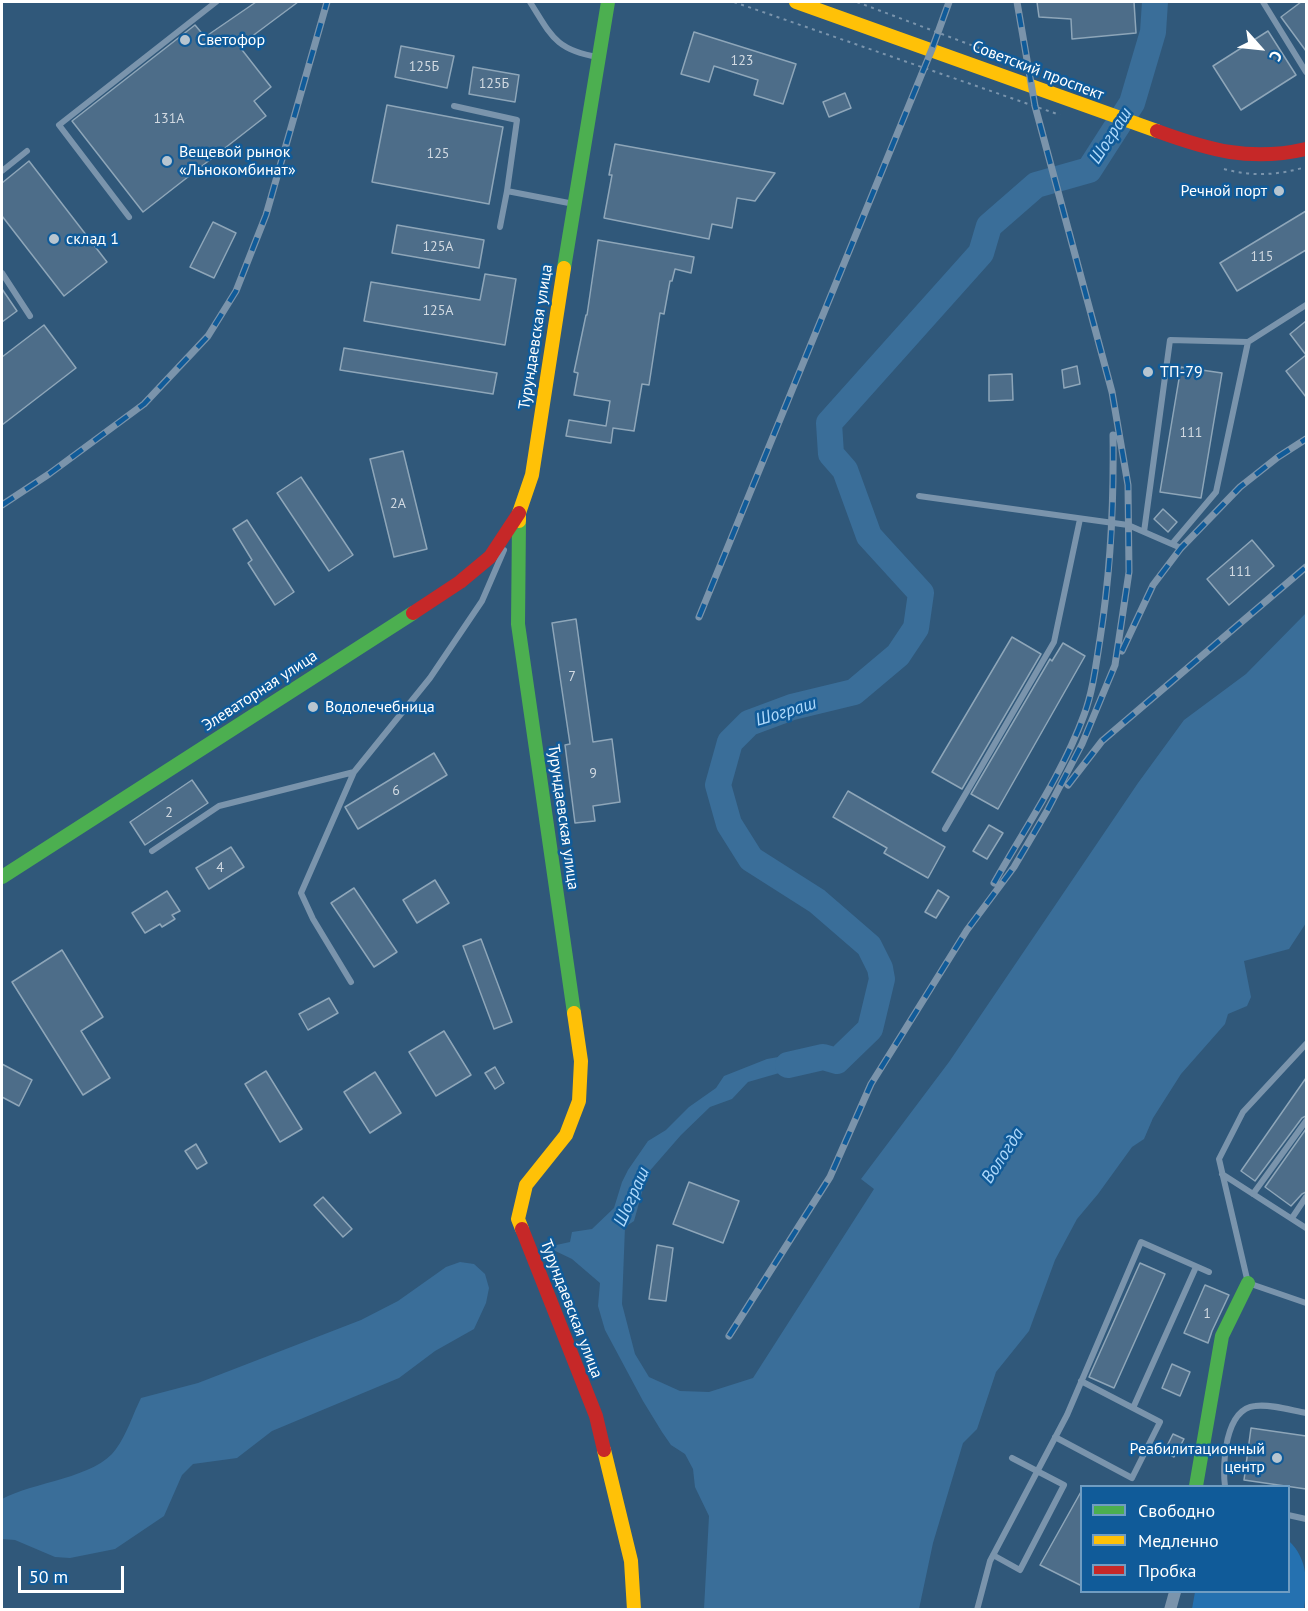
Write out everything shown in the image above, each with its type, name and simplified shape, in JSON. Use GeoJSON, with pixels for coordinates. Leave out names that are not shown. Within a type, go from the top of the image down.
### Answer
{"type":"FeatureCollection","features":[{"type":"Feature","properties":{"kind":"street","name":"Турундаевская улица"},"geometry":{"type":"LineString","coordinates":[[608,2],[532,475],[519,513],[518,624],[582,1061],[579,1101],[566,1135],[526,1185],[518,1219],[596,1416],[631,1561],[634,1610]]}},
{"type":"Feature","properties":{"kind":"street","name":"Советский проспект"},"geometry":{"type":"LineString","coordinates":[[796,2],[1196,145],[1253,157],[1279,156],[1306,149]]}},
{"type":"Feature","properties":{"kind":"street","name":"Элеваторная улица"},"geometry":{"type":"LineString","coordinates":[[2,877],[460,582],[490,557],[519,513]]}},
{"type":"Feature","properties":{"kind":"street"},"geometry":{"type":"LineString","coordinates":[[1196,1485],[1222,1336],[1248,1283]]}},
{"type":"Feature","properties":{"kind":"street"},"geometry":{"type":"LineString","coordinates":[[1170,1610],[1175,1593]]}},
{"type":"Feature","properties":{"kind":"lane"},"geometry":{"type":"LineString","coordinates":[[129,217],[59,125],[216,2]]}},
{"type":"Feature","properties":{"kind":"lane"},"geometry":{"type":"LineString","coordinates":[[530,2],[553,39],[567,48],[598,57]]}},
{"type":"Feature","properties":{"kind":"lane"},"geometry":{"type":"LineString","coordinates":[[1264,2],[1306,72]]}},
{"type":"Feature","properties":{"kind":"lane"},"geometry":{"type":"LineString","coordinates":[[454,106],[517,120],[500,227]]}},
{"type":"Feature","properties":{"kind":"lane"},"geometry":{"type":"LineString","coordinates":[[2,171],[27,151]]}},
{"type":"Feature","properties":{"kind":"lane"},"geometry":{"type":"LineString","coordinates":[[507,191],[574,204]]}},
{"type":"Feature","properties":{"kind":"lane"},"geometry":{"type":"LineString","coordinates":[[2,273],[30,316]]}},
{"type":"Feature","properties":{"kind":"lane"},"geometry":{"type":"LineString","coordinates":[[1144,532],[1170,339],[1248,342],[1306,305]]}},
{"type":"Feature","properties":{"kind":"lane"},"geometry":{"type":"LineString","coordinates":[[1172,544],[1216,492],[1248,342]]}},
{"type":"Feature","properties":{"kind":"lane"},"geometry":{"type":"LineString","coordinates":[[919,496],[1128,525],[1181,548]]}},
{"type":"Feature","properties":{"kind":"lane"},"geometry":{"type":"LineString","coordinates":[[351,982],[313,919],[301,893],[354,772],[430,678],[482,601],[519,513]]}},
{"type":"Feature","properties":{"kind":"lane"},"geometry":{"type":"LineString","coordinates":[[945,829],[1054,642],[1080,519]]}},
{"type":"Feature","properties":{"kind":"lane"},"geometry":{"type":"LineString","coordinates":[[152,851],[219,806],[354,772]]}},
{"type":"Feature","properties":{"kind":"lane"},"geometry":{"type":"LineString","coordinates":[[1306,1044],[1243,1112],[1219,1159],[1248,1283],[1306,1303]]}},
{"type":"Feature","properties":{"kind":"lane"},"geometry":{"type":"LineString","coordinates":[[1253,1194],[1306,1121]]}},
{"type":"Feature","properties":{"kind":"lane"},"geometry":{"type":"LineString","coordinates":[[1222,1174],[1306,1228]]}},
{"type":"Feature","properties":{"kind":"lane"},"geometry":{"type":"LineString","coordinates":[[1292,1218],[1306,1197]]}},
{"type":"Feature","properties":{"kind":"lane"},"geometry":{"type":"LineString","coordinates":[[977,1610],[993,1555],[1055,1437],[1141,1242],[1209,1272]]}},
{"type":"Feature","properties":{"kind":"lane"},"geometry":{"type":"LineString","coordinates":[[1133,1408],[1196,1267]]}},
{"type":"Feature","properties":{"kind":"lane"},"geometry":{"type":"LineString","coordinates":[[1055,1437],[1132,1478],[1160,1422],[1081,1381]]}},
{"type":"Feature","properties":{"kind":"lane"},"geometry":{"type":"LineString","coordinates":[[1225,1485],[1230,1430],[1235,1418],[1243,1410],[1254,1406],[1264,1406],[1306,1413]]}},
{"type":"Feature","properties":{"kind":"lane"},"geometry":{"type":"LineString","coordinates":[[993,1555],[1020,1569],[1064,1485],[1012,1458]]}},
{"type":"Feature","properties":{"kind":"lane"},"geometry":{"type":"LineString","coordinates":[[1290,1515],[1306,1519]]}},
{"type":"Feature","properties":{"kind":"path"},"geometry":{"type":"LineString","coordinates":[[734,2],[1065,117]]}},
{"type":"Feature","properties":{"kind":"path"},"geometry":{"type":"LineString","coordinates":[[857,2],[1038,70]]}},
{"type":"Feature","properties":{"kind":"shaded area"},"geometry":{"type":"Polygon","coordinates":[[[1290,1542],[1300,1556],[1306,1581],[1304,1609],[1192,1609],[1195,1593],[1290,1593],[1290,1542]]]}},
{"type":"Feature","properties":{"kind":"water","name":"Вологда"},"geometry":{"type":"Polygon","coordinates":[[[1306,613],[1306,923],[1289,949],[1244,961],[1251,997],[1247,1006],[1228,1014],[1225,1024],[1181,1074],[1153,1118],[1144,1139],[1132,1147],[1077,1219],[1055,1260],[1029,1331],[996,1372],[977,1429],[963,1443],[933,1543],[919,1609],[704,1609],[709,1516],[695,1487],[693,1469],[685,1454],[671,1445],[662,1432],[605,1330],[598,1306],[600,1283],[572,1259],[547,1247],[570,1242],[572,1232],[592,1229],[614,1208],[628,1170],[648,1141],[666,1130],[689,1107],[716,1088],[724,1076],[767,1059],[801,1053],[823,1057],[807,1065],[748,1082],[732,1099],[710,1107],[681,1135],[647,1174],[634,1221],[625,1227],[622,1304],[635,1354],[649,1377],[680,1391],[709,1392],[753,1378],[874,1189],[861,1179],[949,1062],[1138,783],[1184,720],[1246,674],[1306,613]]]}},
{"type":"Feature","properties":{"kind":"water"},"geometry":{"type":"Polygon","coordinates":[[[460,1262],[474,1264],[485,1274],[489,1288],[486,1303],[474,1329],[435,1351],[399,1378],[272,1431],[237,1458],[193,1464],[182,1475],[164,1516],[115,1549],[70,1558],[55,1557],[15,1540],[2,1539],[2,1499],[79,1473],[107,1459],[123,1437],[141,1398],[198,1383],[361,1320],[398,1301],[446,1267],[460,1262]]]}},
{"type":"Feature","properties":{"kind":"building"},"geometry":{"type":"Polygon","coordinates":[[[256,2],[298,2],[239,46],[271,87],[254,101],[266,116],[143,212],[72,121],[195,25],[205,37],[256,2]]]}},
{"type":"Feature","properties":{"kind":"building"},"geometry":{"type":"Polygon","coordinates":[[[1037,2],[1134,2],[1136,33],[1072,39],[1071,19],[1039,17],[1037,2]]]}},
{"type":"Feature","properties":{"kind":"building"},"geometry":{"type":"Polygon","coordinates":[[[1301,2],[1306,2],[1306,51],[1281,17],[1301,2]]]}},
{"type":"Feature","properties":{"kind":"building"},"geometry":{"type":"Polygon","coordinates":[[[1268,31],[1296,75],[1241,110],[1213,66],[1268,31]]]}},
{"type":"Feature","properties":{"kind":"building"},"geometry":{"type":"Polygon","coordinates":[[[694,32],[796,64],[783,104],[754,95],[758,80],[714,66],[709,82],[681,74],[694,32]]]}},
{"type":"Feature","properties":{"kind":"building"},"geometry":{"type":"Polygon","coordinates":[[[401,46],[454,56],[447,88],[395,77],[401,46]]]}},
{"type":"Feature","properties":{"kind":"building"},"geometry":{"type":"Polygon","coordinates":[[[473,67],[519,75],[515,102],[469,94],[473,67]]]}},
{"type":"Feature","properties":{"kind":"building"},"geometry":{"type":"Polygon","coordinates":[[[845,93],[851,108],[829,117],[823,102],[845,93]]]}},
{"type":"Feature","properties":{"kind":"building"},"geometry":{"type":"Polygon","coordinates":[[[387,105],[503,127],[489,204],[372,182],[387,105]]]}},
{"type":"Feature","properties":{"kind":"building"},"geometry":{"type":"Polygon","coordinates":[[[615,144],[775,173],[755,201],[737,198],[732,228],[712,224],[709,239],[604,218],[615,144]]]}},
{"type":"Feature","properties":{"kind":"building","name":"склад 1"},"geometry":{"type":"Polygon","coordinates":[[[29,161],[107,262],[64,296],[2,216],[2,183],[29,161]]]}},
{"type":"Feature","properties":{"kind":"building"},"geometry":{"type":"Polygon","coordinates":[[[1306,211],[1306,250],[1237,291],[1220,263],[1306,211]]]}},
{"type":"Feature","properties":{"kind":"building"},"geometry":{"type":"Polygon","coordinates":[[[213,222],[236,233],[214,278],[190,267],[213,222]]]}},
{"type":"Feature","properties":{"kind":"building"},"geometry":{"type":"Polygon","coordinates":[[[397,225],[484,240],[479,268],[392,253],[397,225]]]}},
{"type":"Feature","properties":{"kind":"building"},"geometry":{"type":"Polygon","coordinates":[[[598,240],[694,257],[691,273],[675,269],[672,281],[670,281],[664,314],[660,313],[649,385],[642,384],[634,431],[613,428],[611,443],[566,436],[569,420],[606,426],[610,401],[574,395],[578,373],[574,372],[587,315],[598,240]]]}},
{"type":"Feature","properties":{"kind":"building"},"geometry":{"type":"Polygon","coordinates":[[[485,274],[516,279],[505,345],[364,321],[371,282],[480,300],[485,274]]]}},
{"type":"Feature","properties":{"kind":"building"},"geometry":{"type":"Polygon","coordinates":[[[2,289],[17,311],[2,322],[2,289]]]}},
{"type":"Feature","properties":{"kind":"building"},"geometry":{"type":"Polygon","coordinates":[[[1306,321],[1306,355],[1290,334],[1306,321]]]}},
{"type":"Feature","properties":{"kind":"building"},"geometry":{"type":"Polygon","coordinates":[[[44,325],[76,368],[2,425],[2,357],[44,325]]]}},
{"type":"Feature","properties":{"kind":"building"},"geometry":{"type":"Polygon","coordinates":[[[344,348],[497,373],[493,394],[340,370],[344,348]]]}},
{"type":"Feature","properties":{"kind":"building"},"geometry":{"type":"Polygon","coordinates":[[[1306,355],[1306,397],[1286,371],[1306,355]]]}},
{"type":"Feature","properties":{"kind":"building"},"geometry":{"type":"Polygon","coordinates":[[[1077,366],[1080,384],[1064,388],[1062,370],[1077,366]]]}},
{"type":"Feature","properties":{"kind":"building"},"geometry":{"type":"Polygon","coordinates":[[[1181,367],[1222,373],[1201,498],[1160,492],[1181,367]]]}},
{"type":"Feature","properties":{"kind":"building"},"geometry":{"type":"Polygon","coordinates":[[[1012,374],[1013,400],[989,401],[989,375],[1012,374]]]}},
{"type":"Feature","properties":{"kind":"building"},"geometry":{"type":"Polygon","coordinates":[[[403,451],[427,549],[394,557],[370,459],[403,451]]]}},
{"type":"Feature","properties":{"kind":"building"},"geometry":{"type":"Polygon","coordinates":[[[301,477],[353,555],[329,571],[277,493],[301,477]]]}},
{"type":"Feature","properties":{"kind":"building"},"geometry":{"type":"Polygon","coordinates":[[[1163,509],[1177,522],[1168,532],[1154,519],[1163,509]]]}},
{"type":"Feature","properties":{"kind":"building"},"geometry":{"type":"Polygon","coordinates":[[[247,520],[294,592],[275,605],[248,563],[252,560],[233,529],[247,520]]]}},
{"type":"Feature","properties":{"kind":"building"},"geometry":{"type":"Polygon","coordinates":[[[1252,540],[1274,566],[1229,605],[1207,579],[1252,540]]]}},
{"type":"Feature","properties":{"kind":"building"},"geometry":{"type":"Polygon","coordinates":[[[576,619],[593,742],[612,739],[620,802],[593,806],[595,821],[575,823],[565,745],[570,744],[552,623],[576,619]]]}},
{"type":"Feature","properties":{"kind":"building"},"geometry":{"type":"Polygon","coordinates":[[[1012,637],[1041,654],[962,789],[932,772],[1012,637]]]}},
{"type":"Feature","properties":{"kind":"building"},"geometry":{"type":"Polygon","coordinates":[[[1063,643],[1085,656],[998,809],[971,794],[1050,659],[1052,661],[1063,643]]]}},
{"type":"Feature","properties":{"kind":"building"},"geometry":{"type":"Polygon","coordinates":[[[434,753],[447,775],[358,829],[345,807],[434,753]]]}},
{"type":"Feature","properties":{"kind":"building"},"geometry":{"type":"Polygon","coordinates":[[[192,780],[208,803],[145,845],[130,822],[192,780]]]}},
{"type":"Feature","properties":{"kind":"building"},"geometry":{"type":"Polygon","coordinates":[[[848,791],[945,847],[928,878],[884,853],[887,848],[833,817],[848,791]]]}},
{"type":"Feature","properties":{"kind":"building"},"geometry":{"type":"Polygon","coordinates":[[[989,825],[1003,833],[987,859],[973,851],[989,825]]]}},
{"type":"Feature","properties":{"kind":"building"},"geometry":{"type":"Polygon","coordinates":[[[231,847],[244,867],[209,889],[196,868],[231,847]]]}},
{"type":"Feature","properties":{"kind":"building"},"geometry":{"type":"Polygon","coordinates":[[[435,880],[449,903],[417,923],[403,900],[435,880]]]}},
{"type":"Feature","properties":{"kind":"building"},"geometry":{"type":"Polygon","coordinates":[[[354,888],[397,952],[374,967],[331,903],[354,888]]]}},
{"type":"Feature","properties":{"kind":"building"},"geometry":{"type":"Polygon","coordinates":[[[938,890],[949,897],[936,918],[925,912],[938,890]]]}},
{"type":"Feature","properties":{"kind":"building"},"geometry":{"type":"Polygon","coordinates":[[[167,891],[180,911],[172,915],[175,919],[162,927],[160,924],[145,933],[132,913],[167,891]]]}},
{"type":"Feature","properties":{"kind":"building"},"geometry":{"type":"Polygon","coordinates":[[[481,939],[512,1022],[494,1029],[463,946],[481,939]]]}},
{"type":"Feature","properties":{"kind":"building"},"geometry":{"type":"Polygon","coordinates":[[[62,950],[103,1017],[81,1031],[110,1078],[83,1095],[12,982],[62,950]]]}},
{"type":"Feature","properties":{"kind":"building"},"geometry":{"type":"Polygon","coordinates":[[[329,998],[338,1013],[308,1030],[299,1014],[329,998]]]}},
{"type":"Feature","properties":{"kind":"building"},"geometry":{"type":"Polygon","coordinates":[[[444,1031],[471,1075],[436,1096],[409,1052],[444,1031]]]}},
{"type":"Feature","properties":{"kind":"building"},"geometry":{"type":"Polygon","coordinates":[[[2,1064],[32,1080],[19,1106],[2,1097],[2,1064]]]}},
{"type":"Feature","properties":{"kind":"building"},"geometry":{"type":"Polygon","coordinates":[[[495,1067],[504,1083],[495,1089],[485,1073],[495,1067]]]}},
{"type":"Feature","properties":{"kind":"building"},"geometry":{"type":"Polygon","coordinates":[[[266,1071],[302,1129],[280,1142],[245,1084],[266,1071]]]}},
{"type":"Feature","properties":{"kind":"building"},"geometry":{"type":"Polygon","coordinates":[[[375,1072],[401,1113],[370,1133],[344,1092],[375,1072]]]}},
{"type":"Feature","properties":{"kind":"building"},"geometry":{"type":"Polygon","coordinates":[[[1306,1078],[1306,1116],[1302,1118],[1255,1181],[1241,1171],[1306,1078]]]}},
{"type":"Feature","properties":{"kind":"building"},"geometry":{"type":"Polygon","coordinates":[[[1306,1129],[1306,1192],[1291,1206],[1265,1187],[1306,1129]]]}},
{"type":"Feature","properties":{"kind":"building"},"geometry":{"type":"Polygon","coordinates":[[[196,1144],[207,1163],[197,1169],[185,1151],[196,1144]]]}},
{"type":"Feature","properties":{"kind":"building"},"geometry":{"type":"Polygon","coordinates":[[[689,1182],[739,1201],[723,1243],[673,1224],[689,1182]]]}},
{"type":"Feature","properties":{"kind":"building"},"geometry":{"type":"Polygon","coordinates":[[[323,1197],[352,1229],[343,1237],[314,1205],[323,1197]]]}},
{"type":"Feature","properties":{"kind":"building"},"geometry":{"type":"Polygon","coordinates":[[[657,1245],[673,1248],[666,1301],[649,1299],[657,1245]]]}},
{"type":"Feature","properties":{"kind":"building"},"geometry":{"type":"Polygon","coordinates":[[[1140,1263],[1165,1274],[1114,1388],[1089,1377],[1140,1263]]]}},
{"type":"Feature","properties":{"kind":"building"},"geometry":{"type":"Polygon","coordinates":[[[1205,1285],[1229,1295],[1208,1343],[1184,1333],[1205,1285]]]}},
{"type":"Feature","properties":{"kind":"building"},"geometry":{"type":"Polygon","coordinates":[[[1172,1364],[1190,1372],[1180,1396],[1162,1388],[1172,1364]]]}},
{"type":"Feature","properties":{"kind":"building","name":"Реабилитационный центр"},"geometry":{"type":"Polygon","coordinates":[[[1251,1428],[1306,1436],[1306,1489],[1244,1480],[1251,1428]]]}},
{"type":"Feature","properties":{"kind":"building"},"geometry":{"type":"Polygon","coordinates":[[[1173,1434],[1184,1439],[1174,1457],[1164,1452],[1173,1434]]]}},
{"type":"Feature","properties":{"kind":"building"},"geometry":{"type":"Polygon","coordinates":[[[1080,1494],[1080,1585],[1040,1565],[1080,1494]]]}},
{"type":"Feature","properties":{"kind":"waterway","name":"Шограш"},"geometry":{"type":"LineString","coordinates":[[788,1065],[823,1057],[837,1061],[870,1029],[882,979],[880,968],[869,946],[817,901],[751,859],[729,824],[718,785],[730,742],[749,723],[792,707],[854,692],[898,655],[916,628],[921,593],[869,536],[845,470],[831,454],[829,423],[981,253],[989,226],[1036,185],[1089,170],[1132,103],[1153,32],[1155,2]]}},
{"type":"Feature","properties":{"kind":"railway"},"geometry":{"type":"LineString","coordinates":[[2,505],[49,474],[144,404],[208,336],[236,291],[266,215],[327,2]]}},
{"type":"Feature","properties":{"kind":"railway"},"geometry":{"type":"LineString","coordinates":[[699,617],[932,49],[949,2]]}},
{"type":"Feature","properties":{"kind":"railway"},"geometry":{"type":"LineString","coordinates":[[729,1336],[830,1177],[871,1084],[967,930],[1014,867],[1047,811],[1082,744],[1115,665],[1129,572],[1128,485],[1112,392],[1035,106],[1017,2]]}},
{"type":"Feature","properties":{"kind":"railway"},"geometry":{"type":"LineString","coordinates":[[994,883],[1065,759],[1090,697],[1104,613],[1109,562],[1113,435]]}},
{"type":"Feature","properties":{"kind":"railway"},"geometry":{"type":"LineString","coordinates":[[1122,651],[1153,585],[1181,548],[1240,487],[1278,457],[1306,439]]}},
{"type":"Feature","properties":{"kind":"railway"},"geometry":{"type":"LineString","coordinates":[[1068,785],[1102,741],[1306,567]]}},
{"type":"Feature","properties":{"kind":"traffic: fast"},"geometry":{"type":"LineString","coordinates":[[564,268],[608,2]]}},
{"type":"Feature","properties":{"kind":"traffic: fast"},"geometry":{"type":"LineString","coordinates":[[519,521],[518,624],[574,1013]]}},
{"type":"Feature","properties":{"kind":"traffic: fast"},"geometry":{"type":"LineString","coordinates":[[2,877],[413,613]]}},
{"type":"Feature","properties":{"kind":"traffic: fast"},"geometry":{"type":"LineString","coordinates":[[1196,1485],[1222,1336],[1248,1283]]}},
{"type":"Feature","properties":{"kind":"traffic: slow"},"geometry":{"type":"LineString","coordinates":[[796,2],[1157,131]]}},
{"type":"Feature","properties":{"kind":"traffic: slow"},"geometry":{"type":"LineString","coordinates":[[519,521],[519,513],[532,475],[564,268]]}},
{"type":"Feature","properties":{"kind":"traffic: slow"},"geometry":{"type":"LineString","coordinates":[[522,1229],[518,1219],[526,1185],[566,1135],[579,1101],[581,1061],[574,1013]]}},
{"type":"Feature","properties":{"kind":"traffic: slow"},"geometry":{"type":"LineString","coordinates":[[604,1450],[631,1561],[634,1610]]}},
{"type":"Feature","properties":{"kind":"traffic: jam"},"geometry":{"type":"LineString","coordinates":[[1157,131],[1194,144],[1230,152],[1266,154],[1306,149]]}},
{"type":"Feature","properties":{"kind":"traffic: jam"},"geometry":{"type":"LineString","coordinates":[[413,613],[460,582],[490,557],[519,513]]}},
{"type":"Feature","properties":{"kind":"traffic: jam"},"geometry":{"type":"LineString","coordinates":[[522,1229],[596,1416],[604,1450]]}},
{"type":"Feature","properties":{"kind":"place","name":"Светофор"},"geometry":{"type":"Point","coordinates":[185,40]}},
{"type":"Feature","properties":{"kind":"place","name":"Вещевой рынок «Льнокомбинат»"},"geometry":{"type":"Point","coordinates":[167,161]}},
{"type":"Feature","properties":{"kind":"place","name":"Речной порт"},"geometry":{"type":"Point","coordinates":[1279,191]}},
{"type":"Feature","properties":{"kind":"place","name":"склад 1"},"geometry":{"type":"Point","coordinates":[54,239]}},
{"type":"Feature","properties":{"kind":"place","name":"ТП-79"},"geometry":{"type":"Point","coordinates":[1148,372]}},
{"type":"Feature","properties":{"kind":"place","name":"Водолечебница"},"geometry":{"type":"Point","coordinates":[313,707]}},
{"type":"Feature","properties":{"kind":"place","name":"Реабилитационный центр"},"geometry":{"type":"Point","coordinates":[1277,1458]}}]}
